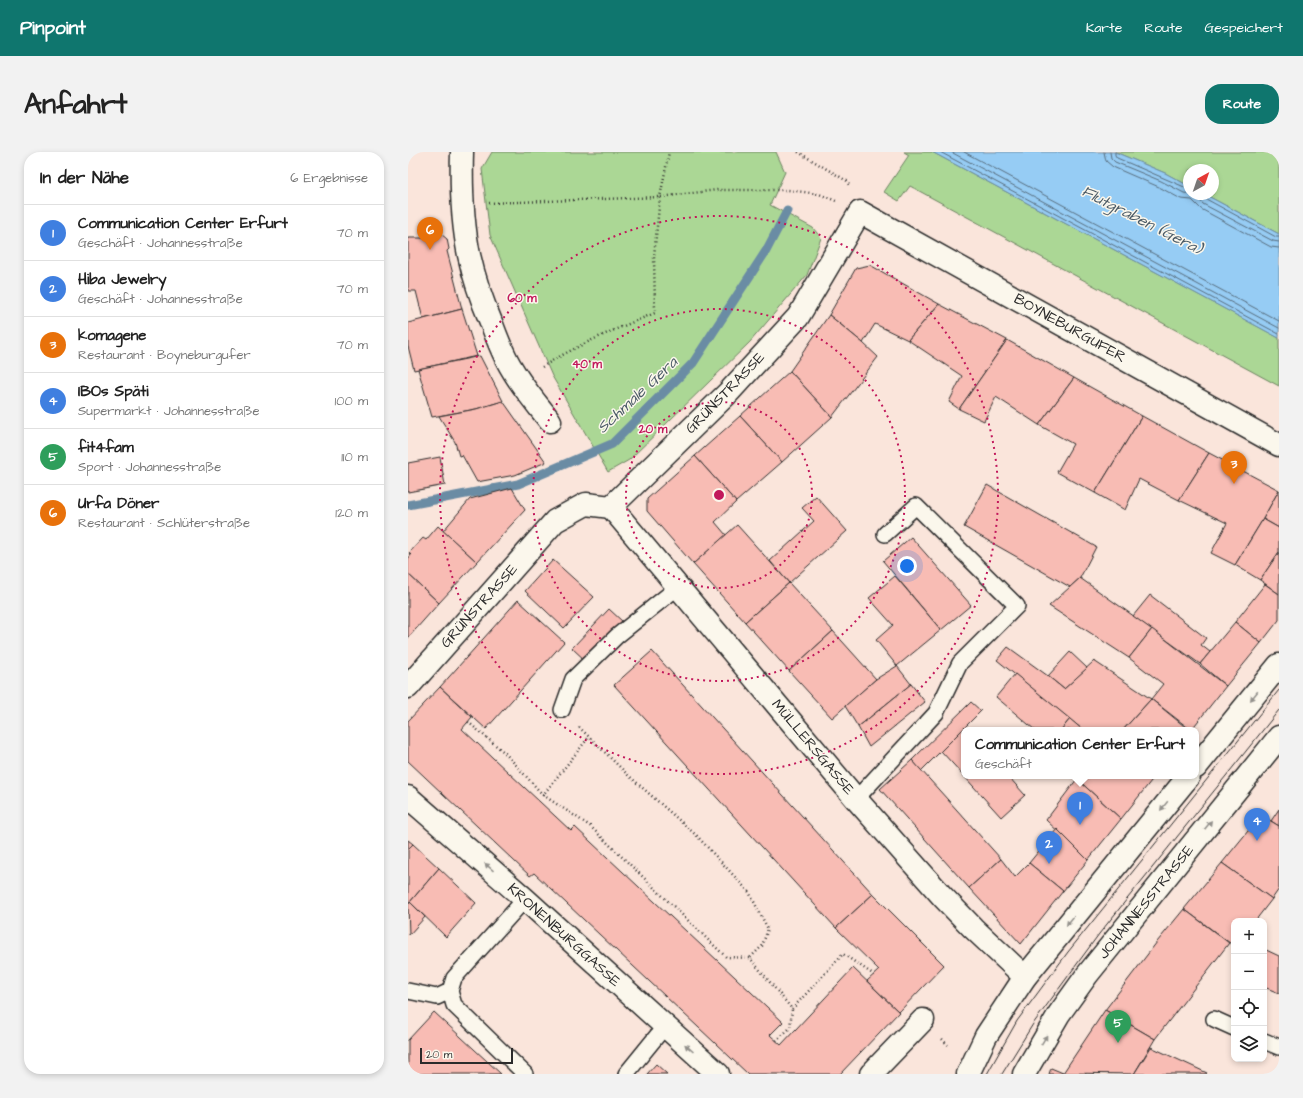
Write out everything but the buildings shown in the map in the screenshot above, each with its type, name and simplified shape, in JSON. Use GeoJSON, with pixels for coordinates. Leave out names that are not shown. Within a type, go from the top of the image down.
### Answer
{"type":"FeatureCollection","features":[{"type":"Feature","properties":{"kind":"street"},"geometry":{"type":"LineString","coordinates":[[462,152],[462,204],[469,256],[483,303],[497,339],[511,368],[519,381],[550,421]]}},
{"type":"Feature","properties":{"kind":"street","name":"BOYNEBURGUFER"},"geometry":{"type":"LineString","coordinates":[[860,212],[1279,445]]}},
{"type":"Feature","properties":{"kind":"street","name":"GRÜNSTRASSE"},"geometry":{"type":"LineString","coordinates":[[408,687],[555,521],[586,504],[611,507],[728,393],[798,317],[860,212]]}},
{"type":"Feature","properties":{"kind":"street","name":"MÜLLERSGASSE"},"geometry":{"type":"LineString","coordinates":[[611,507],[856,798],[943,897],[973,928],[1025,977]]}},
{"type":"Feature","properties":{"kind":"street"},"geometry":{"type":"LineString","coordinates":[[1199,763],[1279,665]]}},
{"type":"Feature","properties":{"kind":"street","name":"JOHANNESSTRASSE"},"geometry":{"type":"LineString","coordinates":[[1024,1074],[1059,1014],[1087,975],[1279,737]]}},
{"type":"Feature","properties":{"kind":"street"},"geometry":{"type":"LineString","coordinates":[[968,1074],[986,1036],[1025,977],[1187,779]]}},
{"type":"Feature","properties":{"kind":"street","name":"KRONENBURGGASSE"},"geometry":{"type":"LineString","coordinates":[[408,797],[525,899],[718,1074]]}},
{"type":"Feature","properties":{"kind":"street"},"geometry":{"type":"LineString","coordinates":[[871,1074],[923,1020]]}},
{"type":"Feature","properties":{"kind":"lane"},"geometry":{"type":"LineString","coordinates":[[856,798],[936,713],[960,663],[1017,606],[916,506],[885,534]]}},
{"type":"Feature","properties":{"kind":"lane"},"geometry":{"type":"LineString","coordinates":[[562,710],[573,679],[617,636],[678,587]]}},
{"type":"Feature","properties":{"kind":"lane"},"geometry":{"type":"LineString","coordinates":[[525,899],[454,978],[450,991],[454,1005],[525,1074]]}},
{"type":"Feature","properties":{"kind":"lane"},"geometry":{"type":"LineString","coordinates":[[408,991],[437,997],[450,991]]}},
{"type":"Feature","properties":{"kind":"lane"},"geometry":{"type":"LineString","coordinates":[[1214,1019],[1231,1027]]}},
{"type":"Feature","properties":{"kind":"lane"},"geometry":{"type":"LineString","coordinates":[[626,1074],[666,1026]]}},
{"type":"Feature","properties":{"kind":"lane"},"geometry":{"type":"LineString","coordinates":[[1267,1042],[1279,1047]]}},
{"type":"Feature","properties":{"kind":"path"},"geometry":{"type":"LineString","coordinates":[[519,381],[559,356],[613,330],[655,313],[654,256],[660,197],[669,152]]}},
{"type":"Feature","properties":{"kind":"path"},"geometry":{"type":"LineString","coordinates":[[798,152],[847,181],[860,212]]}},
{"type":"Feature","properties":{"kind":"path"},"geometry":{"type":"LineString","coordinates":[[462,204],[660,197],[717,190],[788,190],[819,194],[860,212]]}},
{"type":"Feature","properties":{"kind":"path"},"geometry":{"type":"LineString","coordinates":[[468,722],[505,753],[543,795],[590,826],[726,957],[750,958],[762,946],[768,929],[749,892],[697,836],[628,775],[562,710]]}},
{"type":"Feature","properties":{"kind":"path"},"geometry":{"type":"LineString","coordinates":[[543,795],[589,737]]}},
{"type":"Feature","properties":{"kind":"path"},"geometry":{"type":"LineString","coordinates":[[776,1041],[790,1028],[792,1008],[843,954],[874,975]]}},
{"type":"Feature","properties":{"kind":"path"},"geometry":{"type":"LineString","coordinates":[[750,958],[792,1008]]}},
{"type":"Feature","properties":{"kind":"green space"},"geometry":{"type":"Polygon","coordinates":[[[492,152],[776,152],[785,172],[770,205],[813,228],[821,238],[807,275],[750,342],[629,460],[608,472],[552,376],[490,235],[482,169],[492,152]]]}},
{"type":"Feature","properties":{"kind":"green space"},"geometry":{"type":"Polygon","coordinates":[[[904,152],[932,152],[1279,338],[1279,386],[910,186],[899,201],[884,192],[909,155],[904,152]]]}},
{"type":"Feature","properties":{"kind":"green space"},"geometry":{"type":"Polygon","coordinates":[[[1115,152],[1275,152],[1279,155],[1279,234],[1215,200],[1219,200],[1219,164],[1183,164],[1183,183],[1165,173],[1115,152]]]}},
{"type":"Feature","properties":{"kind":"water","name":"Flutgraben (Gera)"},"geometry":{"type":"Polygon","coordinates":[[[932,152],[1115,152],[1165,173],[1183,183],[1183,200],[1215,200],[1279,234],[1279,338],[932,152]]]}},
{"type":"Feature","properties":{"kind":"waterway","name":"Schmale Gera"},"geometry":{"type":"LineString","coordinates":[[408,505],[518,484],[612,444],[693,363],[766,251],[787,211]]}},
{"type":"Feature","properties":{"kind":"tram line"},"geometry":{"type":"LineString","coordinates":[[987,1074],[1017,1021],[1068,952],[1279,690]]}},
{"type":"Feature","properties":{"kind":"tram line"},"geometry":{"type":"LineString","coordinates":[[1002,1074],[1033,1024],[1099,934],[1279,710]]}},
{"type":"Feature","properties":{"kind":"place","name":"Urfa Döner"},"geometry":{"type":"Point","coordinates":[430,250]}},
{"type":"Feature","properties":{"kind":"place","name":"komagene"},"geometry":{"type":"Point","coordinates":[1234,484]}},
{"type":"Feature","properties":{"kind":"place","name":"Communication Center Erfurt"},"geometry":{"type":"Point","coordinates":[1080,825]}},
{"type":"Feature","properties":{"kind":"place","name":"IBOs Späti"},"geometry":{"type":"Point","coordinates":[1257,841]}},
{"type":"Feature","properties":{"kind":"place","name":"Hiba Jewelry"},"geometry":{"type":"Point","coordinates":[1049,864]}},
{"type":"Feature","properties":{"kind":"place","name":"fit4fam"},"geometry":{"type":"Point","coordinates":[1118,1043]}}]}
